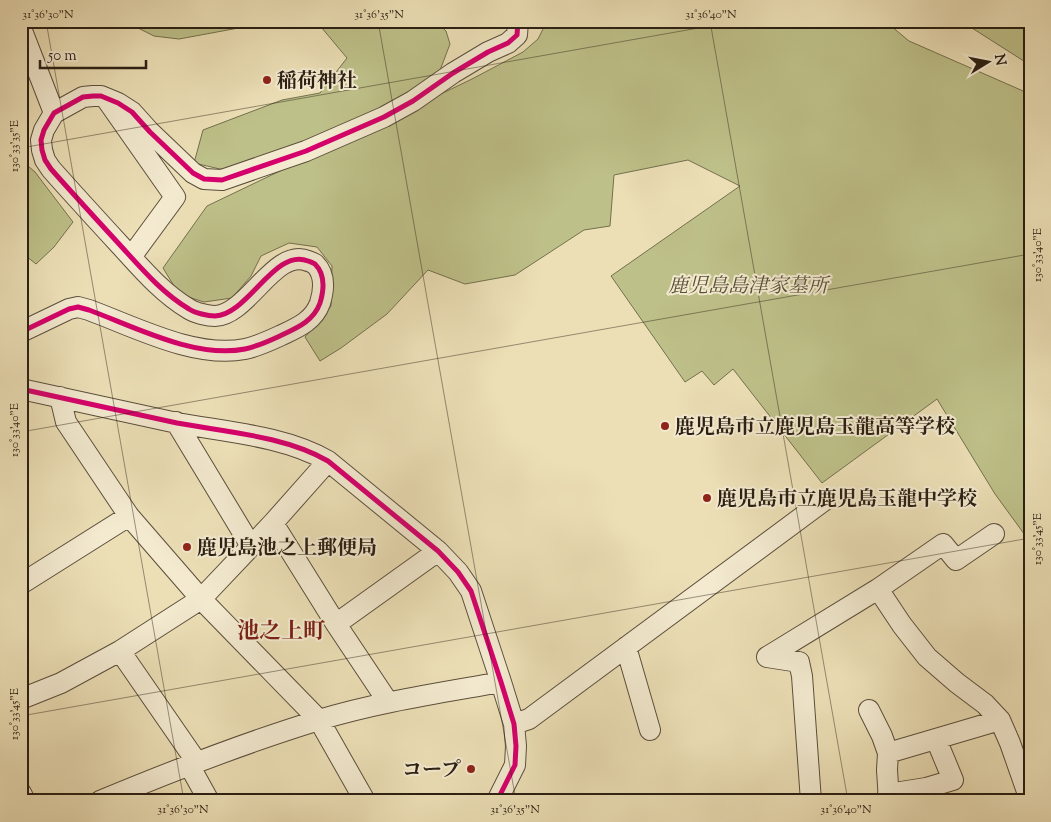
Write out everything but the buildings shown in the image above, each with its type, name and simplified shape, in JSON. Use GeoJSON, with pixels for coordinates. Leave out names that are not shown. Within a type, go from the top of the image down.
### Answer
{"type":"FeatureCollection","features":[{"type":"Feature","properties":{"kind":"street"},"geometry":{"type":"LineString","coordinates":[[21,332],[69,309],[78,308],[89,310],[186,346],[208,350],[245,349],[264,343],[304,324],[318,307],[323,293],[324,279],[315,264],[303,259],[289,261],[276,269],[242,301],[224,314],[214,316],[191,310],[180,303],[153,281],[44,160],[41,140],[44,130],[54,113],[83,97],[101,96],[118,103],[132,112],[193,173],[204,179],[222,180],[306,151],[384,117],[414,101],[467,64],[508,43],[516,35],[518,21]]}},
{"type":"Feature","properties":{"kind":"street"},"geometry":{"type":"LineString","coordinates":[[21,28],[54,113]]}},
{"type":"Feature","properties":{"kind":"street"},"geometry":{"type":"LineString","coordinates":[[106,98],[175,197],[132,257]]}},
{"type":"Feature","properties":{"kind":"street"},"geometry":{"type":"LineString","coordinates":[[21,389],[289,445],[311,452],[328,461],[438,551],[458,572],[470,591],[514,724],[515,765],[497,801]]}},
{"type":"Feature","properties":{"kind":"street"},"geometry":{"type":"LineString","coordinates":[[60,397],[66,422],[129,516],[201,598],[319,720],[365,801]]}},
{"type":"Feature","properties":{"kind":"street"},"geometry":{"type":"LineString","coordinates":[[176,422],[251,546]]}},
{"type":"Feature","properties":{"kind":"street"},"geometry":{"type":"LineString","coordinates":[[21,700],[60,683],[120,651],[201,598],[273,523],[328,461]]}},
{"type":"Feature","properties":{"kind":"street"},"geometry":{"type":"LineString","coordinates":[[514,724],[529,720],[825,500]]}},
{"type":"Feature","properties":{"kind":"street"},"geometry":{"type":"LineString","coordinates":[[21,584],[129,516]]}},
{"type":"Feature","properties":{"kind":"street"},"geometry":{"type":"LineString","coordinates":[[273,523],[336,624],[388,702]]}},
{"type":"Feature","properties":{"kind":"street"},"geometry":{"type":"LineString","coordinates":[[811,801],[802,676],[799,662],[767,657],[878,589],[943,544],[956,560],[994,534]]}},
{"type":"Feature","properties":{"kind":"street"},"geometry":{"type":"LineString","coordinates":[[336,624],[438,551]]}},
{"type":"Feature","properties":{"kind":"street"},"geometry":{"type":"LineString","coordinates":[[878,589],[902,625],[927,657],[956,683],[985,704],[1000,720],[1030,800]]}},
{"type":"Feature","properties":{"kind":"street"},"geometry":{"type":"LineString","coordinates":[[626,647],[650,730]]}},
{"type":"Feature","properties":{"kind":"street"},"geometry":{"type":"LineString","coordinates":[[120,651],[193,763],[209,801]]}},
{"type":"Feature","properties":{"kind":"street"},"geometry":{"type":"LineString","coordinates":[[100,801],[193,763],[319,720],[388,702],[501,682]]}},
{"type":"Feature","properties":{"kind":"street"},"geometry":{"type":"LineString","coordinates":[[869,710],[888,753],[888,797],[954,780],[936,739]]}},
{"type":"Feature","properties":{"kind":"street"},"geometry":{"type":"LineString","coordinates":[[888,753],[1000,720]]}},
{"type":"Feature","properties":{"kind":"street"},"geometry":{"type":"LineString","coordinates":[[21,793],[25,801]]}},
{"type":"Feature","properties":{"kind":"green space"},"geometry":{"type":"Polygon","coordinates":[[[124,21],[246,21],[244,27],[179,39],[154,36],[124,21]]]}},
{"type":"Feature","properties":{"kind":"green space"},"geometry":{"type":"Polygon","coordinates":[[[316,21],[435,21],[446,31],[450,44],[439,73],[379,111],[233,172],[194,163],[203,130],[282,100],[320,93],[347,58],[316,21]]]}},
{"type":"Feature","properties":{"kind":"green space","name":"鹿児島島津家墓所"},"geometry":{"type":"Polygon","coordinates":[[[547,21],[885,21],[909,41],[1030,94],[1030,542],[995,494],[937,399],[822,483],[733,369],[714,385],[702,371],[685,382],[611,276],[740,186],[688,160],[614,175],[610,226],[584,230],[515,275],[465,284],[428,270],[387,314],[320,361],[305,337],[331,306],[332,266],[317,247],[289,243],[261,256],[251,276],[232,298],[204,302],[179,294],[163,268],[207,206],[472,79],[523,52],[538,39],[547,21]]]}},
{"type":"Feature","properties":{"kind":"green space"},"geometry":{"type":"Polygon","coordinates":[[[961,21],[1030,21],[1030,65],[961,21]]]}},
{"type":"Feature","properties":{"kind":"green space"},"geometry":{"type":"Polygon","coordinates":[[[21,160],[35,172],[73,222],[54,247],[36,264],[26,256],[21,256],[21,160]]]}},
{"type":"Feature","properties":{"kind":"cycle path"},"geometry":{"type":"LineString","coordinates":[[21,332],[69,309],[78,307],[186,346],[206,350],[226,351],[245,349],[270,341],[305,322],[317,309],[322,293],[323,283],[319,268],[310,261],[296,259],[284,264],[273,272],[239,305],[227,313],[215,316],[205,315],[179,303],[144,271],[51,169],[45,160],[41,140],[44,130],[54,113],[83,97],[101,96],[118,103],[132,112],[193,173],[204,179],[222,180],[306,151],[384,117],[413,101],[453,73],[488,52],[508,43],[517,35],[518,21]]}},
{"type":"Feature","properties":{"kind":"cycle path"},"geometry":{"type":"LineString","coordinates":[[21,389],[177,423],[255,436],[293,446],[328,461],[438,551],[458,572],[471,591],[514,724],[515,765],[497,801]]}},
{"type":"Feature","properties":{"kind":"place","name":"稲荷神社"},"geometry":{"type":"Point","coordinates":[267,80]}},
{"type":"Feature","properties":{"kind":"place","name":"鹿児島市立鹿児島玉龍高等学校"},"geometry":{"type":"Point","coordinates":[665,426]}},
{"type":"Feature","properties":{"kind":"place","name":"鹿児島市立鹿児島玉龍中学校"},"geometry":{"type":"Point","coordinates":[707,498]}},
{"type":"Feature","properties":{"kind":"place","name":"鹿児島池之上郵便局"},"geometry":{"type":"Point","coordinates":[187,547]}},
{"type":"Feature","properties":{"kind":"place","name":"コープ"},"geometry":{"type":"Point","coordinates":[471,769]}},
{"type":"Feature","properties":{"kind":"district","name":"池之上町"},"geometry":{"type":"Point","coordinates":[281,630]}}]}
